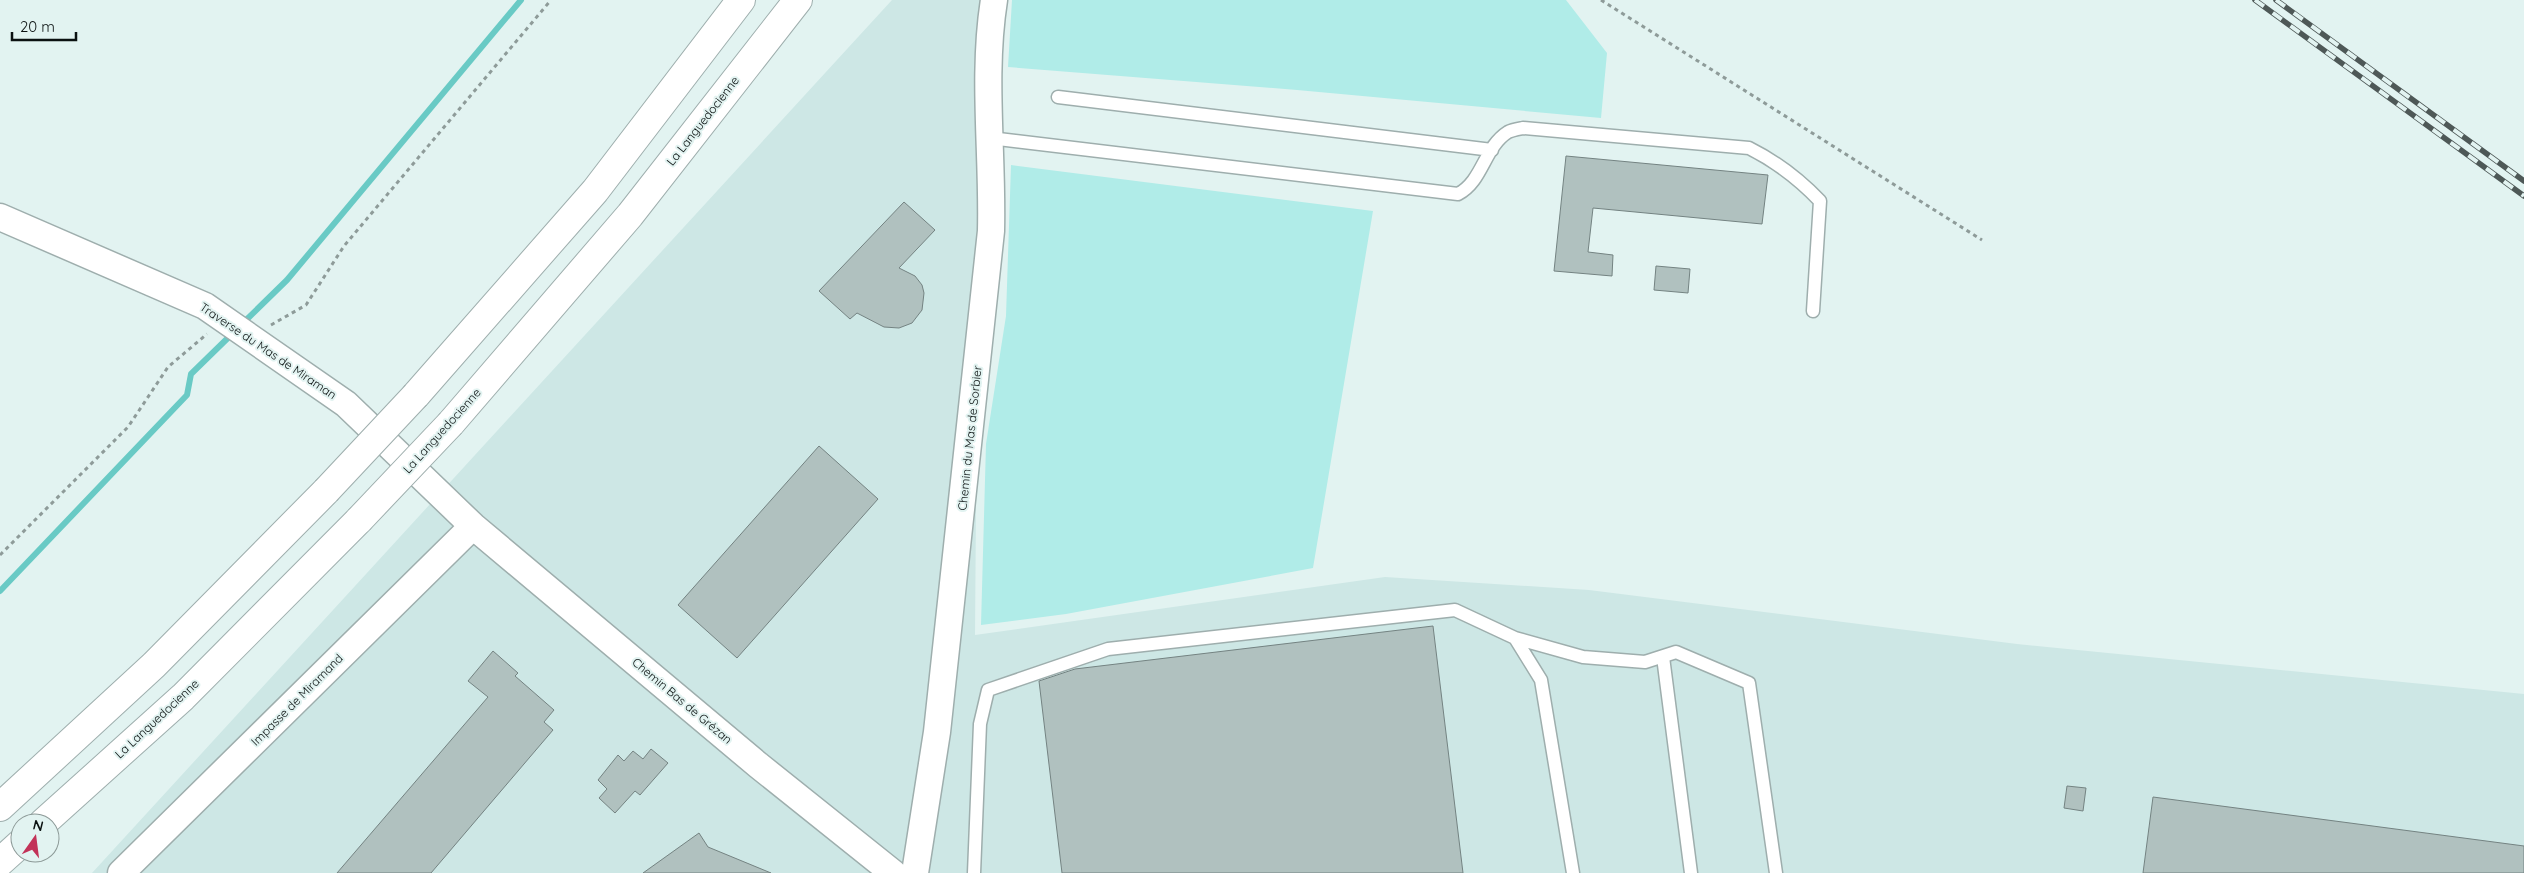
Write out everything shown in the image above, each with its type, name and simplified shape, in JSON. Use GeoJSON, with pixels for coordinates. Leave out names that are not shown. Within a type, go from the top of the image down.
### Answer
{"type":"FeatureCollection","features":[{"type":"Feature","properties":{"kind":"highway"},"geometry":{"type":"LineString","coordinates":[[0,807],[154,666],[326,491],[416,395],[595,191],[741,0]]}},
{"type":"Feature","properties":{"kind":"highway","name":"La Languedocienne"},"geometry":{"type":"LineString","coordinates":[[55,813],[183,697],[360,520],[451,423],[630,215],[798,0]]}},
{"type":"Feature","properties":{"kind":"highway"},"geometry":{"type":"LineString","coordinates":[[0,862],[10,853]]}},
{"type":"Feature","properties":{"kind":"street","name":"Chemin du Mas de Sorbier"},"geometry":{"type":"LineString","coordinates":[[915,873],[938,732],[991,230],[988,60],[994,0]]}},
{"type":"Feature","properties":{"kind":"street","name":"Traverse du Mas de Miraman"},"geometry":{"type":"LineString","coordinates":[[0,217],[205,306],[225,319],[346,404],[473,526]]}},
{"type":"Feature","properties":{"kind":"street","name":"Impasse de Miramand"},"geometry":{"type":"LineString","coordinates":[[121,873],[473,526]]}},
{"type":"Feature","properties":{"kind":"street","name":"Chemin Bas de Grézan"},"geometry":{"type":"LineString","coordinates":[[473,526],[758,764],[893,873]]}},
{"type":"Feature","properties":{"kind":"lane"},"geometry":{"type":"LineString","coordinates":[[1058,97],[1492,150]]}},
{"type":"Feature","properties":{"kind":"lane"},"geometry":{"type":"LineString","coordinates":[[990,138],[1458,194],[1466,190],[1475,179],[1492,150],[1508,132],[1523,128],[1749,148],[1770,159],[1801,181],[1820,201],[1812,310]]}},
{"type":"Feature","properties":{"kind":"lane"},"geometry":{"type":"LineString","coordinates":[[974,873],[980,724],[988,690],[1108,650],[1455,610],[1515,638],[1583,657],[1645,662],[1676,652],[1749,682],[1776,873]]}},
{"type":"Feature","properties":{"kind":"lane"},"geometry":{"type":"LineString","coordinates":[[1515,638],[1541,680],[1573,873]]}},
{"type":"Feature","properties":{"kind":"lane"},"geometry":{"type":"LineString","coordinates":[[1663,657],[1691,873]]}},
{"type":"Feature","properties":{"kind":"path"},"geometry":{"type":"LineString","coordinates":[[249,337],[306,305],[344,246],[551,0]]}},
{"type":"Feature","properties":{"kind":"path"},"geometry":{"type":"LineString","coordinates":[[1601,0],[1982,240]]}},
{"type":"Feature","properties":{"kind":"path"},"geometry":{"type":"LineString","coordinates":[[0,555],[128,427],[168,367],[225,319]]}},
{"type":"Feature","properties":{"kind":"shaded area"},"geometry":{"type":"Polygon","coordinates":[[[892,0],[980,0],[975,635],[1385,577],[1589,590],[2017,644],[2524,694],[2524,873],[92,873],[892,0]]]}},
{"type":"Feature","properties":{"kind":"shaded area"},"geometry":{"type":"Polygon","coordinates":[[[1012,0],[1566,0],[1607,53],[1601,118],[1297,90],[1008,67],[1012,0]]]}},
{"type":"Feature","properties":{"kind":"shaded area"},"geometry":{"type":"Polygon","coordinates":[[[1011,165],[1373,211],[1313,568],[1066,614],[981,625],[986,444],[1006,316],[1011,165]]]}},
{"type":"Feature","properties":{"kind":"building"},"geometry":{"type":"Polygon","coordinates":[[[1566,156],[1768,175],[1762,224],[1593,208],[1588,252],[1613,255],[1612,276],[1554,271],[1566,156]]]}},
{"type":"Feature","properties":{"kind":"building"},"geometry":{"type":"Polygon","coordinates":[[[904,202],[935,230],[899,268],[915,276],[922,285],[924,293],[922,310],[912,323],[899,328],[884,327],[857,313],[850,319],[819,291],[904,202]]]}},
{"type":"Feature","properties":{"kind":"building"},"geometry":{"type":"Polygon","coordinates":[[[1656,266],[1690,269],[1688,293],[1654,290],[1656,266]]]}},
{"type":"Feature","properties":{"kind":"building"},"geometry":{"type":"Polygon","coordinates":[[[819,446],[878,499],[737,658],[678,605],[819,446]]]}},
{"type":"Feature","properties":{"kind":"building"},"geometry":{"type":"Polygon","coordinates":[[[1433,626],[1463,873],[1062,873],[1039,681],[1075,669],[1433,626]]]}},
{"type":"Feature","properties":{"kind":"building"},"geometry":{"type":"Polygon","coordinates":[[[493,651],[518,673],[515,676],[554,710],[544,722],[553,730],[431,873],[337,873],[488,697],[468,681],[493,651]]]}},
{"type":"Feature","properties":{"kind":"building"},"geometry":{"type":"Polygon","coordinates":[[[651,749],[668,763],[640,795],[635,791],[615,813],[599,798],[607,789],[598,780],[618,755],[624,761],[633,751],[643,759],[651,749]]]}},
{"type":"Feature","properties":{"kind":"building"},"geometry":{"type":"Polygon","coordinates":[[[2067,786],[2086,788],[2083,811],[2064,808],[2067,786]]]}},
{"type":"Feature","properties":{"kind":"building"},"geometry":{"type":"Polygon","coordinates":[[[2153,797],[2524,846],[2524,873],[2143,873],[2153,797]]]}},
{"type":"Feature","properties":{"kind":"building"},"geometry":{"type":"Polygon","coordinates":[[[699,833],[708,847],[771,873],[643,873],[699,833]]]}},
{"type":"Feature","properties":{"kind":"waterway"},"geometry":{"type":"LineString","coordinates":[[241,325],[287,280],[521,0]]}},
{"type":"Feature","properties":{"kind":"waterway"},"geometry":{"type":"LineString","coordinates":[[0,591],[187,395],[191,374],[234,332]]}},
{"type":"Feature","properties":{"kind":"railway"},"geometry":{"type":"LineString","coordinates":[[2255,0],[2524,196]]}},
{"type":"Feature","properties":{"kind":"railway"},"geometry":{"type":"LineString","coordinates":[[2276,0],[2524,181]]}}]}
